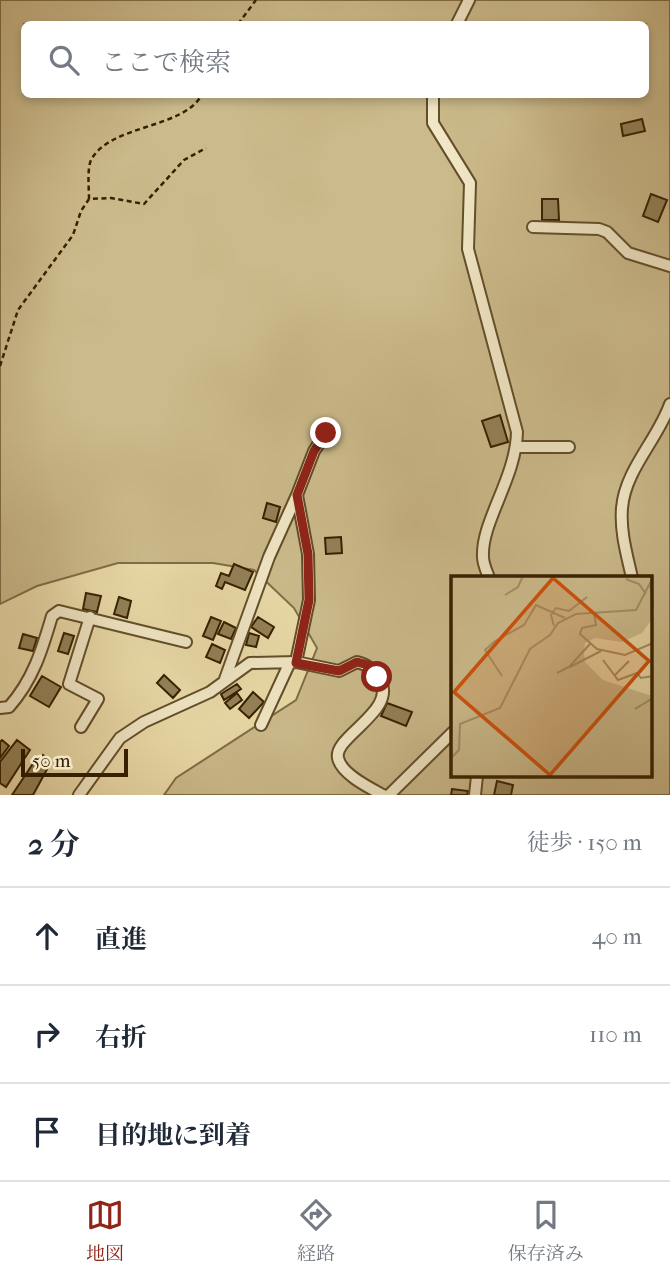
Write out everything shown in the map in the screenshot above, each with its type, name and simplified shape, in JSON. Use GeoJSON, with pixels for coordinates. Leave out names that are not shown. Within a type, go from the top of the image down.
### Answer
{"type":"FeatureCollection","features":[{"type":"Feature","properties":{"kind":"street"},"geometry":{"type":"LineString","coordinates":[[458,21],[469,0]]}},
{"type":"Feature","properties":{"kind":"street"},"geometry":{"type":"LineString","coordinates":[[433,98],[433,123],[470,183],[468,249],[513,414],[517,447],[508,482],[485,538],[482,558],[488,576]]}},
{"type":"Feature","properties":{"kind":"street"},"geometry":{"type":"LineString","coordinates":[[533,227],[599,229],[607,232],[628,253],[670,267]]}},
{"type":"Feature","properties":{"kind":"street"},"geometry":{"type":"LineString","coordinates":[[632,576],[623,536],[622,505],[631,478],[670,404]]}},
{"type":"Feature","properties":{"kind":"street"},"geometry":{"type":"LineString","coordinates":[[225,679],[269,557],[314,451],[326,433]]}},
{"type":"Feature","properties":{"kind":"street"},"geometry":{"type":"LineString","coordinates":[[517,447],[569,447]]}},
{"type":"Feature","properties":{"kind":"street"},"geometry":{"type":"LineString","coordinates":[[261,725],[293,662],[309,600],[308,554],[297,495]]}},
{"type":"Feature","properties":{"kind":"street"},"geometry":{"type":"LineString","coordinates":[[0,708],[9,707],[26,685],[36,668],[52,616],[59,611],[186,642]]}},
{"type":"Feature","properties":{"kind":"street"},"geometry":{"type":"LineString","coordinates":[[80,727],[98,699],[69,684],[90,617]]}},
{"type":"Feature","properties":{"kind":"street"},"geometry":{"type":"LineString","coordinates":[[79,795],[120,738],[144,722],[210,692],[250,663],[293,662],[339,671],[357,662],[368,665],[383,685],[383,695],[374,710],[338,749],[337,757],[342,766],[360,782],[383,795]]}},
{"type":"Feature","properties":{"kind":"street"},"geometry":{"type":"LineString","coordinates":[[389,795],[451,734]]}},
{"type":"Feature","properties":{"kind":"path"},"geometry":{"type":"LineString","coordinates":[[241,21],[256,0]]}},
{"type":"Feature","properties":{"kind":"path"},"geometry":{"type":"LineString","coordinates":[[0,366],[18,310],[74,235],[81,211],[89,199],[90,161],[103,148],[147,125],[177,115],[199,102],[200,98]]}},
{"type":"Feature","properties":{"kind":"path"},"geometry":{"type":"LineString","coordinates":[[89,199],[111,198],[144,204],[184,160],[206,148]]}},
{"type":"Feature","properties":{"kind":"shaded area"},"geometry":{"type":"Polygon","coordinates":[[[0,0],[670,0],[670,795],[164,795],[176,778],[296,700],[317,648],[294,608],[254,570],[213,563],[118,563],[37,586],[0,604],[0,0]]]}},
{"type":"Feature","properties":{"kind":"building"},"geometry":{"type":"Polygon","coordinates":[[[642,119],[645,131],[623,136],[621,124],[642,119]]]}},
{"type":"Feature","properties":{"kind":"building"},"geometry":{"type":"Polygon","coordinates":[[[651,194],[667,200],[658,222],[643,216],[651,194]]]}},
{"type":"Feature","properties":{"kind":"building"},"geometry":{"type":"Polygon","coordinates":[[[542,199],[558,199],[559,220],[542,220],[542,199]]]}},
{"type":"Feature","properties":{"kind":"building"},"geometry":{"type":"Polygon","coordinates":[[[500,415],[508,442],[491,447],[482,421],[500,415]]]}},
{"type":"Feature","properties":{"kind":"building"},"geometry":{"type":"Polygon","coordinates":[[[267,503],[280,507],[276,522],[263,518],[267,503]]]}},
{"type":"Feature","properties":{"kind":"building"},"geometry":{"type":"Polygon","coordinates":[[[341,537],[342,553],[326,554],[325,538],[341,537]]]}},
{"type":"Feature","properties":{"kind":"building"},"geometry":{"type":"Polygon","coordinates":[[[234,564],[253,572],[245,590],[225,582],[222,589],[216,586],[221,573],[229,576],[234,564]]]}},
{"type":"Feature","properties":{"kind":"building"},"geometry":{"type":"Polygon","coordinates":[[[86,593],[101,596],[97,612],[83,609],[86,593]]]}},
{"type":"Feature","properties":{"kind":"building"},"geometry":{"type":"Polygon","coordinates":[[[119,597],[131,601],[127,618],[114,614],[119,597]]]}},
{"type":"Feature","properties":{"kind":"building"},"geometry":{"type":"Polygon","coordinates":[[[211,617],[221,621],[213,640],[203,636],[211,617]]]}},
{"type":"Feature","properties":{"kind":"building"},"geometry":{"type":"Polygon","coordinates":[[[258,617],[274,627],[268,638],[251,627],[258,617]]]}},
{"type":"Feature","properties":{"kind":"building"},"geometry":{"type":"Polygon","coordinates":[[[224,622],[236,628],[231,639],[218,634],[224,622]]]}},
{"type":"Feature","properties":{"kind":"building"},"geometry":{"type":"Polygon","coordinates":[[[64,633],[74,636],[68,654],[58,651],[64,633]]]}},
{"type":"Feature","properties":{"kind":"building"},"geometry":{"type":"Polygon","coordinates":[[[249,633],[259,636],[256,647],[246,645],[249,633]]]}},
{"type":"Feature","properties":{"kind":"building"},"geometry":{"type":"Polygon","coordinates":[[[23,634],[37,638],[33,651],[19,648],[23,634]]]}},
{"type":"Feature","properties":{"kind":"building"},"geometry":{"type":"Polygon","coordinates":[[[212,644],[225,650],[220,663],[206,657],[212,644]]]}},
{"type":"Feature","properties":{"kind":"building"},"geometry":{"type":"Polygon","coordinates":[[[164,675],[180,690],[173,698],[157,683],[164,675]]]}},
{"type":"Feature","properties":{"kind":"building"},"geometry":{"type":"Polygon","coordinates":[[[42,676],[61,687],[49,707],[30,696],[42,676]]]}},
{"type":"Feature","properties":{"kind":"building"},"geometry":{"type":"Polygon","coordinates":[[[237,684],[241,689],[224,700],[221,694],[237,684]]]}},
{"type":"Feature","properties":{"kind":"building"},"geometry":{"type":"Polygon","coordinates":[[[253,692],[264,702],[249,718],[239,709],[253,692]]]}},
{"type":"Feature","properties":{"kind":"building"},"geometry":{"type":"Polygon","coordinates":[[[237,693],[242,700],[230,709],[225,703],[237,693]]]}},
{"type":"Feature","properties":{"kind":"building"},"geometry":{"type":"Polygon","coordinates":[[[387,703],[412,712],[406,726],[381,716],[387,703]]]}},
{"type":"Feature","properties":{"kind":"building"},"geometry":{"type":"Polygon","coordinates":[[[2,740],[9,746],[0,758],[0,742],[2,740]]]}},
{"type":"Feature","properties":{"kind":"building"},"geometry":{"type":"Polygon","coordinates":[[[17,740],[30,750],[6,787],[0,783],[0,762],[17,740]]]}},
{"type":"Feature","properties":{"kind":"building"},"geometry":{"type":"Polygon","coordinates":[[[43,755],[51,762],[33,795],[12,795],[34,762],[43,755]]]}},
{"type":"Feature","properties":{"kind":"building"},"geometry":{"type":"Polygon","coordinates":[[[497,781],[513,785],[511,795],[494,795],[497,781]]]}},
{"type":"Feature","properties":{"kind":"building"},"geometry":{"type":"Polygon","coordinates":[[[452,789],[468,791],[467,795],[451,795],[452,789]]]}},
{"type":"Feature","properties":{"kind":"route"},"geometry":{"type":"LineString","coordinates":[[326,433],[314,451],[297,495],[308,554],[309,600],[296,663],[339,671],[357,662],[368,665],[377,677]]}}]}
